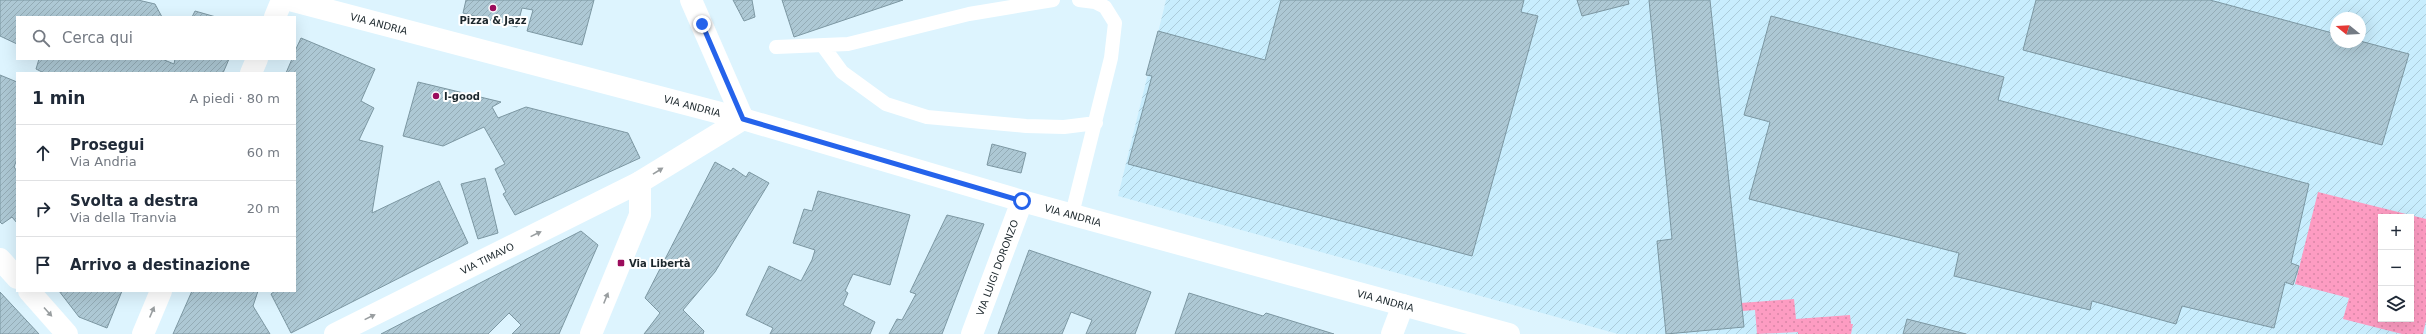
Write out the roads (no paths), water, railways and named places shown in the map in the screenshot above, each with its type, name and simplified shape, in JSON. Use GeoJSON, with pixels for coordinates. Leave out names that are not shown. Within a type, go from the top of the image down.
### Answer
{"type":"FeatureCollection","features":[{"type":"Feature","properties":{"kind":"main road"},"geometry":{"type":"LineString","coordinates":[[275,16],[282,0]]}},
{"type":"Feature","properties":{"kind":"main road","name":"VIA ANDRIA"},"geometry":{"type":"LineString","coordinates":[[290,0],[743,119],[1022,201],[1508,334]]}},
{"type":"Feature","properties":{"kind":"main road"},"geometry":{"type":"LineString","coordinates":[[591,334],[640,216],[640,182],[743,119],[691,0]]}},
{"type":"Feature","properties":{"kind":"main road"},"geometry":{"type":"LineString","coordinates":[[251,72],[257,60]]}},
{"type":"Feature","properties":{"kind":"main road","name":"VIA TIMAVO"},"geometry":{"type":"LineString","coordinates":[[335,334],[640,182]]}},
{"type":"Feature","properties":{"kind":"main road","name":"VIA LUIGI DORONZO"},"geometry":{"type":"LineString","coordinates":[[972,334],[1022,201]]}},
{"type":"Feature","properties":{"kind":"main road"},"geometry":{"type":"LineString","coordinates":[[0,259],[16,277]]}},
{"type":"Feature","properties":{"kind":"main road"},"geometry":{"type":"LineString","coordinates":[[29,292],[67,334]]}},
{"type":"Feature","properties":{"kind":"main road"},"geometry":{"type":"LineString","coordinates":[[143,334],[161,292]]}},
{"type":"Feature","properties":{"kind":"main road"},"geometry":{"type":"LineString","coordinates":[[1392,334],[1403,305]]}},
{"type":"Feature","properties":{"kind":"lane"},"geometry":{"type":"LineString","coordinates":[[776,47],[848,44],[969,14],[1053,0]]}},
{"type":"Feature","properties":{"kind":"lane"},"geometry":{"type":"LineString","coordinates":[[1072,214],[1096,123],[1111,58],[1115,23],[1105,7],[1095,2],[1079,0]]}},
{"type":"Feature","properties":{"kind":"lane"},"geometry":{"type":"LineString","coordinates":[[823,46],[842,72],[886,104],[927,117],[1026,126],[1064,127],[1096,123]]}},
{"type":"Feature","properties":{"kind":"place","name":"Pizza & Jazz"},"geometry":{"type":"Point","coordinates":[493,8]}},
{"type":"Feature","properties":{"kind":"place","name":"I-good"},"geometry":{"type":"Point","coordinates":[436,96]}},
{"type":"Feature","properties":{"kind":"place","name":"Via Libertà"},"geometry":{"type":"Point","coordinates":[621,263]}}]}
